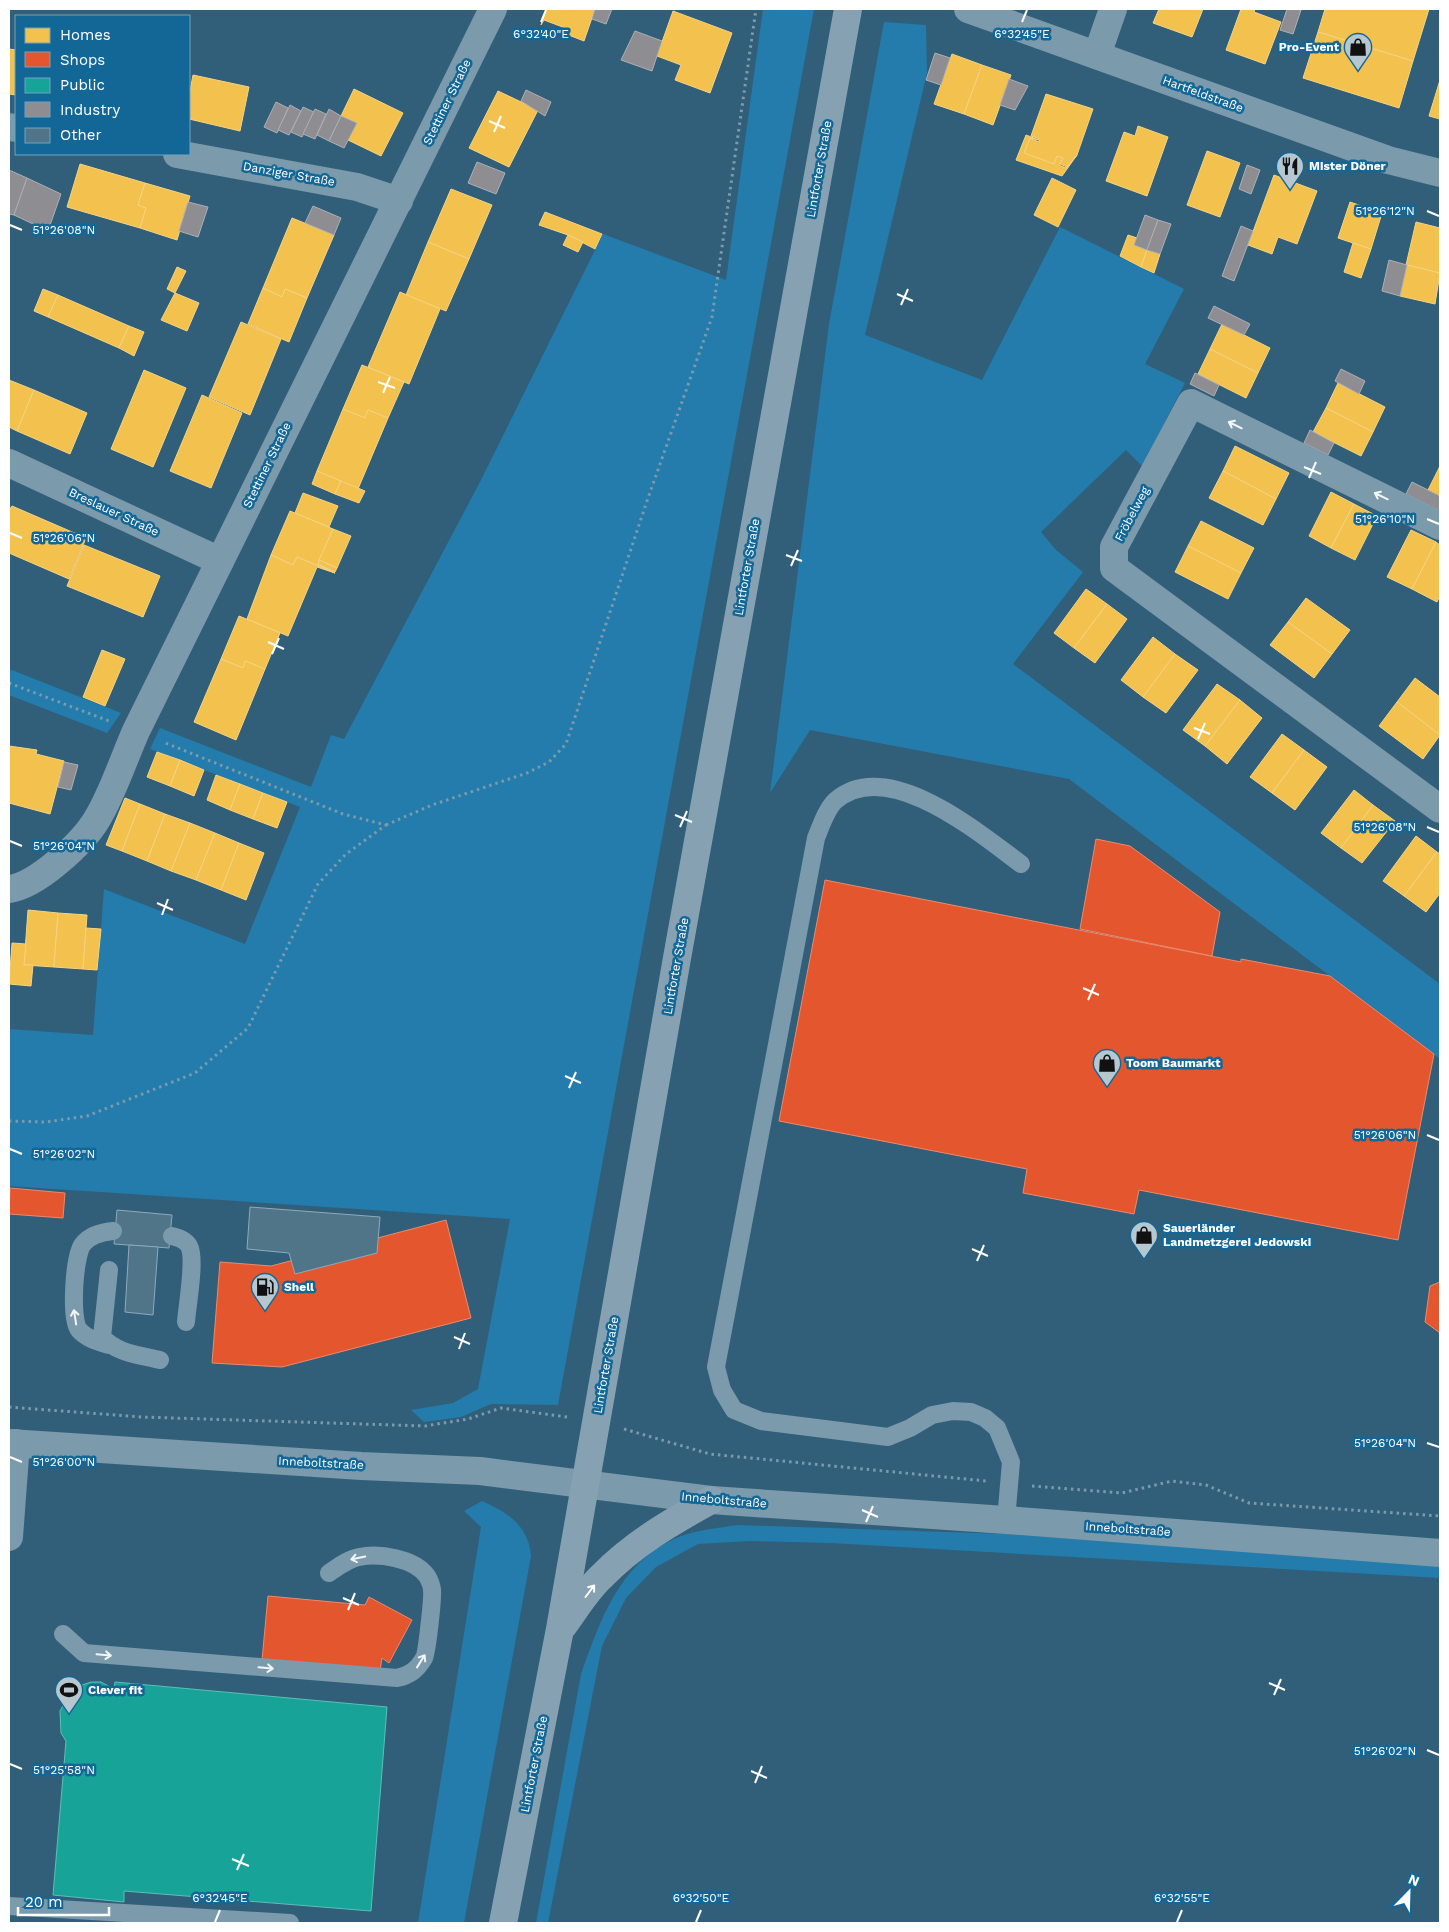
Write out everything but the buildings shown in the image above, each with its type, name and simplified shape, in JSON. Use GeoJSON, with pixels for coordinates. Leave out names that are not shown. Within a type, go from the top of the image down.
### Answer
{"type":"FeatureCollection","features":[{"type":"Feature","properties":{"kind":"main road","name":"Lintforter Straße"},"geometry":{"type":"LineString","coordinates":[[503,1923],[560,1629],[848,10]]}},
{"type":"Feature","properties":{"kind":"main road"},"geometry":{"type":"LineString","coordinates":[[560,1629],[599,1578],[629,1552],[663,1527],[711,1500]]}},
{"type":"Feature","properties":{"kind":"street","name":"Stettiner Straße"},"geometry":{"type":"LineString","coordinates":[[9,890],[46,872],[74,847],[97,820],[136,731],[493,9]]}},
{"type":"Feature","properties":{"kind":"street","name":"Hartfeldstraße"},"geometry":{"type":"LineString","coordinates":[[968,9],[1388,160],[1440,173]]}},
{"type":"Feature","properties":{"kind":"street"},"geometry":{"type":"LineString","coordinates":[[1097,55],[1113,9]]}},
{"type":"Feature","properties":{"kind":"street","name":"Danziger Straße"},"geometry":{"type":"LineString","coordinates":[[183,155],[357,186],[399,201]]}},
{"type":"Feature","properties":{"kind":"street","name":"Fröbelweg"},"geometry":{"type":"LineString","coordinates":[[1440,526],[1191,403],[1114,547],[1114,568],[1440,809]]}},
{"type":"Feature","properties":{"kind":"street","name":"Breslauer Straße"},"geometry":{"type":"LineString","coordinates":[[9,463],[220,561]]}},
{"type":"Feature","properties":{"kind":"street"},"geometry":{"type":"LineString","coordinates":[[9,1537],[13,1443]]}},
{"type":"Feature","properties":{"kind":"street","name":"Inneboltstraße"},"geometry":{"type":"LineString","coordinates":[[13,1443],[360,1466],[480,1471],[711,1500],[1440,1553]]}},
{"type":"Feature","properties":{"kind":"lane"},"geometry":{"type":"LineString","coordinates":[[1006,1520],[1011,1462],[997,1428],[985,1418],[971,1412],[954,1411],[932,1415],[910,1428],[888,1437],[761,1421],[734,1410],[722,1390],[716,1367],[816,838],[825,816],[834,802],[849,792],[870,786],[890,789],[910,794],[959,818],[1021,864]]}},
{"type":"Feature","properties":{"kind":"lane"},"geometry":{"type":"LineString","coordinates":[[113,1231],[93,1236],[84,1243],[78,1252],[73,1318],[78,1330],[92,1340],[160,1360]]}},
{"type":"Feature","properties":{"kind":"lane"},"geometry":{"type":"LineString","coordinates":[[172,1236],[182,1239],[189,1246],[191,1258],[186,1322]]}},
{"type":"Feature","properties":{"kind":"lane"},"geometry":{"type":"LineString","coordinates":[[108,1270],[102,1337],[109,1346]]}},
{"type":"Feature","properties":{"kind":"lane"},"geometry":{"type":"LineString","coordinates":[[63,1634],[84,1654],[398,1678],[410,1675],[425,1656],[432,1590],[427,1576],[417,1566],[404,1560],[375,1556],[349,1560],[329,1573]]}},
{"type":"Feature","properties":{"kind":"lane"},"geometry":{"type":"LineString","coordinates":[[9,1906],[290,1923]]}},
{"type":"Feature","properties":{"kind":"path"},"geometry":{"type":"LineString","coordinates":[[9,1121],[46,1122],[87,1116],[195,1073],[248,1028],[318,884],[346,854],[386,825],[432,805],[528,773],[549,762],[566,744],[647,501],[712,317],[756,9]]}},
{"type":"Feature","properties":{"kind":"path"},"geometry":{"type":"LineString","coordinates":[[9,682],[343,814],[386,825]]}},
{"type":"Feature","properties":{"kind":"path"},"geometry":{"type":"LineString","coordinates":[[9,1407],[141,1417],[425,1426],[468,1419],[501,1408],[596,1421],[710,1454],[1009,1484],[1122,1493],[1172,1481],[1206,1485],[1249,1503],[1440,1516]]}},
{"type":"Feature","properties":{"kind":"shaded area"},"geometry":{"type":"Polygon","coordinates":[[[763,9],[814,9],[558,1405],[491,1404],[461,1417],[424,1422],[411,1410],[453,1403],[478,1389],[510,1219],[9,1186],[9,1029],[93,1035],[104,889],[245,944],[300,807],[150,749],[160,728],[311,787],[331,735],[344,739],[480,482],[603,234],[726,280],[763,9]]]}},
{"type":"Feature","properties":{"kind":"shaded area"},"geometry":{"type":"Polygon","coordinates":[[[884,22],[926,25],[927,73],[865,335],[982,380],[1060,227],[1184,289],[1145,364],[1185,383],[1142,466],[1126,450],[1041,532],[1056,550],[1083,572],[1013,664],[1440,984],[1440,1059],[1069,779],[810,730],[770,793],[829,324],[884,22]]]}},
{"type":"Feature","properties":{"kind":"shaded area"},"geometry":{"type":"Polygon","coordinates":[[[9,669],[121,713],[107,733],[9,695],[9,669]]]}},
{"type":"Feature","properties":{"kind":"shaded area"},"geometry":{"type":"Polygon","coordinates":[[[482,1501],[500,1510],[515,1521],[526,1536],[531,1556],[464,1923],[418,1923],[481,1527],[464,1511],[482,1501]]]}},
{"type":"Feature","properties":{"kind":"shaded area"},"geometry":{"type":"Polygon","coordinates":[[[738,1525],[1005,1534],[1440,1565],[1440,1578],[831,1543],[750,1541],[698,1544],[656,1567],[626,1598],[602,1646],[548,1923],[536,1923],[581,1674],[604,1615],[625,1579],[639,1563],[655,1550],[689,1533],[738,1525]]]}},
{"type":"Feature","properties":{"kind":"place","name":"Pro-Event"},"geometry":{"type":"Point","coordinates":[1358,71]}},
{"type":"Feature","properties":{"kind":"place","name":"Mister Döner"},"geometry":{"type":"Point","coordinates":[1290,190]}},
{"type":"Feature","properties":{"kind":"place","name":"Toom Baumarkt"},"geometry":{"type":"Point","coordinates":[1107,1087]}},
{"type":"Feature","properties":{"kind":"place","name":"Sauerländer Landmetzgerei Jedowski"},"geometry":{"type":"Point","coordinates":[1144,1259]}},
{"type":"Feature","properties":{"kind":"place","name":"Shell"},"geometry":{"type":"Point","coordinates":[265,1311]}},
{"type":"Feature","properties":{"kind":"place","name":"Clever fit"},"geometry":{"type":"Point","coordinates":[69,1714]}}]}
